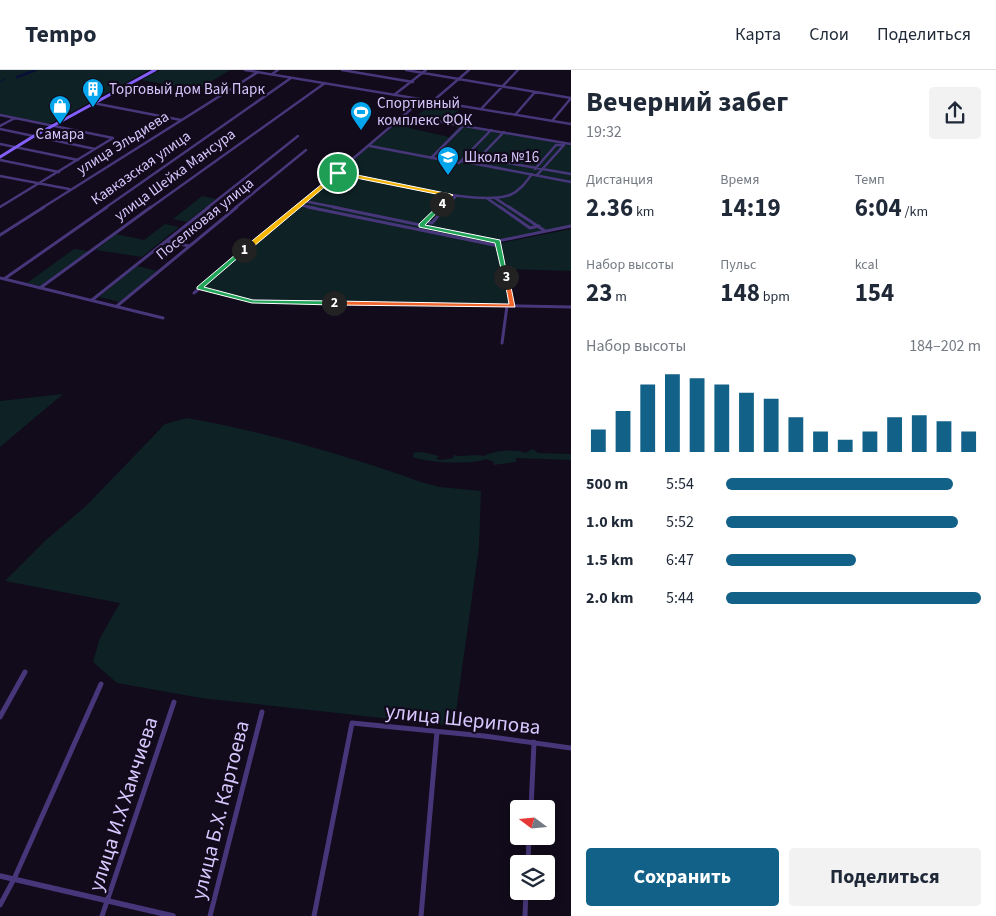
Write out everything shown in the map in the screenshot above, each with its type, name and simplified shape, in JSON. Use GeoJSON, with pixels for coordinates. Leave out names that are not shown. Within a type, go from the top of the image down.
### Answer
{"type":"FeatureCollection","features":[{"type":"Feature","properties":{"kind":"main road"},"geometry":{"type":"LineString","coordinates":[[0,159],[34,136],[155,70]]}},
{"type":"Feature","properties":{"kind":"street"},"geometry":{"type":"LineString","coordinates":[[245,70],[571,124]]}},
{"type":"Feature","properties":{"kind":"street"},"geometry":{"type":"LineString","coordinates":[[272,74],[278,70]]}},
{"type":"Feature","properties":{"kind":"street"},"geometry":{"type":"LineString","coordinates":[[342,70],[413,82]]}},
{"type":"Feature","properties":{"kind":"street"},"geometry":{"type":"LineString","coordinates":[[406,70],[571,98],[552,121]]}},
{"type":"Feature","properties":{"kind":"street"},"geometry":{"type":"LineString","coordinates":[[394,94],[413,82],[426,70]]}},
{"type":"Feature","properties":{"kind":"street"},"geometry":{"type":"LineString","coordinates":[[433,101],[470,70]]}},
{"type":"Feature","properties":{"kind":"street"},"geometry":{"type":"LineString","coordinates":[[481,109],[518,70]]}},
{"type":"Feature","properties":{"kind":"street","name":"улица Эльдиева"},"geometry":{"type":"LineString","coordinates":[[0,235],[70,189],[258,72]]}},
{"type":"Feature","properties":{"kind":"street","name":"Кавказская улица"},"geometry":{"type":"LineString","coordinates":[[2,278],[291,78]]}},
{"type":"Feature","properties":{"kind":"street","name":"улица Шейха Мансура"},"geometry":{"type":"LineString","coordinates":[[40,288],[325,83]]}},
{"type":"Feature","properties":{"kind":"street"},"geometry":{"type":"LineString","coordinates":[[515,115],[536,92]]}},
{"type":"Feature","properties":{"kind":"street"},"geometry":{"type":"LineString","coordinates":[[194,293],[406,116],[422,99]]}},
{"type":"Feature","properties":{"kind":"street"},"geometry":{"type":"LineString","coordinates":[[93,104],[181,120]]}},
{"type":"Feature","properties":{"kind":"street"},"geometry":{"type":"LineString","coordinates":[[0,115],[113,138],[1,206]]}},
{"type":"Feature","properties":{"kind":"street"},"geometry":{"type":"LineString","coordinates":[[406,116],[565,144]]}},
{"type":"Feature","properties":{"kind":"street"},"geometry":{"type":"LineString","coordinates":[[0,128],[15,118]]}},
{"type":"Feature","properties":{"kind":"street"},"geometry":{"type":"LineString","coordinates":[[430,158],[464,125]]}},
{"type":"Feature","properties":{"kind":"street"},"geometry":{"type":"LineString","coordinates":[[0,128],[96,149]]}},
{"type":"Feature","properties":{"kind":"street"},"geometry":{"type":"LineString","coordinates":[[460,162],[491,130]]}},
{"type":"Feature","properties":{"kind":"street"},"geometry":{"type":"LineString","coordinates":[[474,164],[504,132]]}},
{"type":"Feature","properties":{"kind":"street"},"geometry":{"type":"LineString","coordinates":[[92,300],[298,136]]}},
{"type":"Feature","properties":{"kind":"street"},"geometry":{"type":"LineString","coordinates":[[0,144],[78,160]]}},
{"type":"Feature","properties":{"kind":"street"},"geometry":{"type":"LineString","coordinates":[[537,175],[565,144]]}},
{"type":"Feature","properties":{"kind":"street"},"geometry":{"type":"LineString","coordinates":[[338,173],[450,195],[488,199],[515,193],[556,145],[571,144]]}},
{"type":"Feature","properties":{"kind":"street"},"geometry":{"type":"LineString","coordinates":[[370,146],[571,182]]}},
{"type":"Feature","properties":{"kind":"street","name":"Поселковая улица"},"geometry":{"type":"LineString","coordinates":[[118,306],[306,150]]}},
{"type":"Feature","properties":{"kind":"street"},"geometry":{"type":"LineString","coordinates":[[479,158],[571,174]]}},
{"type":"Feature","properties":{"kind":"street"},"geometry":{"type":"LineString","coordinates":[[0,159],[59,172]]}},
{"type":"Feature","properties":{"kind":"street"},"geometry":{"type":"LineString","coordinates":[[0,176],[70,189]]}},
{"type":"Feature","properties":{"kind":"street"},"geometry":{"type":"LineString","coordinates":[[421,225],[450,195]]}},
{"type":"Feature","properties":{"kind":"street"},"geometry":{"type":"LineString","coordinates":[[425,221],[432,222],[456,196]]}},
{"type":"Feature","properties":{"kind":"street"},"geometry":{"type":"LineString","coordinates":[[495,198],[545,231]]}},
{"type":"Feature","properties":{"kind":"street"},"geometry":{"type":"LineString","coordinates":[[488,199],[530,228],[538,226]]}},
{"type":"Feature","properties":{"kind":"street"},"geometry":{"type":"LineString","coordinates":[[304,201],[498,241],[571,226]]}},
{"type":"Feature","properties":{"kind":"street"},"geometry":{"type":"LineString","coordinates":[[299,205],[499,246]]}},
{"type":"Feature","properties":{"kind":"street"},"geometry":{"type":"LineString","coordinates":[[166,241],[189,246]]}},
{"type":"Feature","properties":{"kind":"street"},"geometry":{"type":"LineString","coordinates":[[498,241],[513,306]]}},
{"type":"Feature","properties":{"kind":"street"},"geometry":{"type":"LineString","coordinates":[[2,278],[163,318]]}},
{"type":"Feature","properties":{"kind":"street"},"geometry":{"type":"LineString","coordinates":[[199,288],[252,302],[571,307]]}},
{"type":"Feature","properties":{"kind":"street"},"geometry":{"type":"LineString","coordinates":[[502,343],[507,306]]}},
{"type":"Feature","properties":{"kind":"street"},"geometry":{"type":"LineString","coordinates":[[0,717],[25,672]]}},
{"type":"Feature","properties":{"kind":"street"},"geometry":{"type":"LineString","coordinates":[[0,905],[14,879],[101,684]]}},
{"type":"Feature","properties":{"kind":"street","name":"улица И.Х Хамчиева"},"geometry":{"type":"LineString","coordinates":[[102,916],[174,702]]}},
{"type":"Feature","properties":{"kind":"street","name":"улица Б.Х. Картоева"},"geometry":{"type":"LineString","coordinates":[[210,916],[262,712]]}},
{"type":"Feature","properties":{"kind":"street","name":"улица Шерипова"},"geometry":{"type":"LineString","coordinates":[[314,916],[352,723],[534,742],[571,748]]}},
{"type":"Feature","properties":{"kind":"street"},"geometry":{"type":"LineString","coordinates":[[420,916],[437,732]]}},
{"type":"Feature","properties":{"kind":"street"},"geometry":{"type":"LineString","coordinates":[[531,800],[534,742]]}},
{"type":"Feature","properties":{"kind":"street"},"geometry":{"type":"LineString","coordinates":[[0,876],[173,916]]}},
{"type":"Feature","properties":{"kind":"street"},"geometry":{"type":"LineString","coordinates":[[525,916],[526,900]]}},
{"type":"Feature","properties":{"kind":"green space"},"geometry":{"type":"Polygon","coordinates":[[[0,70],[149,70],[52,123],[46,123],[0,114],[0,70]]]}},
{"type":"Feature","properties":{"kind":"green space"},"geometry":{"type":"Polygon","coordinates":[[[160,70],[230,70],[197,90],[141,80],[160,70]]]}},
{"type":"Feature","properties":{"kind":"green space"},"geometry":{"type":"Polygon","coordinates":[[[425,101],[442,104],[425,104],[459,111],[446,121],[418,115],[424,110],[415,108],[425,101]]]}},
{"type":"Feature","properties":{"kind":"green space"},"geometry":{"type":"Polygon","coordinates":[[[406,116],[439,121],[437,123],[417,120],[409,128],[449,137],[458,128],[456,127],[458,124],[571,144],[571,226],[498,242],[513,306],[252,301],[199,288],[406,116]]]}},
{"type":"Feature","properties":{"kind":"green space"},"geometry":{"type":"Polygon","coordinates":[[[202,196],[216,199],[187,222],[173,219],[202,196]]]}},
{"type":"Feature","properties":{"kind":"green space"},"geometry":{"type":"Polygon","coordinates":[[[165,224],[179,227],[142,257],[96,250],[116,234],[144,240],[165,224]]]}},
{"type":"Feature","properties":{"kind":"green space"},"geometry":{"type":"Polygon","coordinates":[[[571,229],[571,271],[507,269],[501,243],[571,229]]]}},
{"type":"Feature","properties":{"kind":"green space"},"geometry":{"type":"Polygon","coordinates":[[[74,249],[88,251],[41,286],[27,283],[74,249]]]}},
{"type":"Feature","properties":{"kind":"green space"},"geometry":{"type":"Polygon","coordinates":[[[137,266],[157,271],[120,302],[99,297],[137,266]]]}},
{"type":"Feature","properties":{"kind":"green space"},"geometry":{"type":"Polygon","coordinates":[[[63,394],[0,447],[0,401],[63,394]]]}},
{"type":"Feature","properties":{"kind":"green space"},"geometry":{"type":"Polygon","coordinates":[[[187,418],[307,446],[440,487],[481,491],[479,547],[454,726],[201,698],[117,683],[93,662],[100,638],[120,603],[5,581],[46,540],[86,506],[165,424],[187,418]]]}},
{"type":"Feature","properties":{"kind":"green space"},"geometry":{"type":"Polygon","coordinates":[[[533,449],[538,453],[571,454],[571,460],[516,458],[516,462],[494,465],[494,462],[486,459],[460,463],[428,461],[413,457],[414,454],[412,453],[422,452],[439,456],[436,459],[442,460],[453,458],[454,455],[484,456],[510,450],[525,453],[533,449]]]}},
{"type":"Feature","properties":{"kind":"waterway"},"geometry":{"type":"LineString","coordinates":[[17,77],[36,70]]}},
{"type":"Feature","properties":{"kind":"waterway"},"geometry":{"type":"LineString","coordinates":[[0,82],[5,79]]}},
{"type":"Feature","properties":{"kind":"place","name":"Торговый дом Вай Парк"},"geometry":{"type":"Point","coordinates":[93,108]}},
{"type":"Feature","properties":{"kind":"place","name":"Самара"},"geometry":{"type":"Point","coordinates":[60,125]}},
{"type":"Feature","properties":{"kind":"place","name":"Спортивный комплекс ФОК"},"geometry":{"type":"Point","coordinates":[361,131]}},
{"type":"Feature","properties":{"kind":"place","name":"Школа №16"},"geometry":{"type":"Point","coordinates":[448,176]}},
{"type":"Feature","properties":{"kind":"route"},"geometry":{"type":"LineString","coordinates":[[338,173],[450,195],[421,225],[498,241],[513,306],[252,302],[199,288],[338,173]]}}]}
